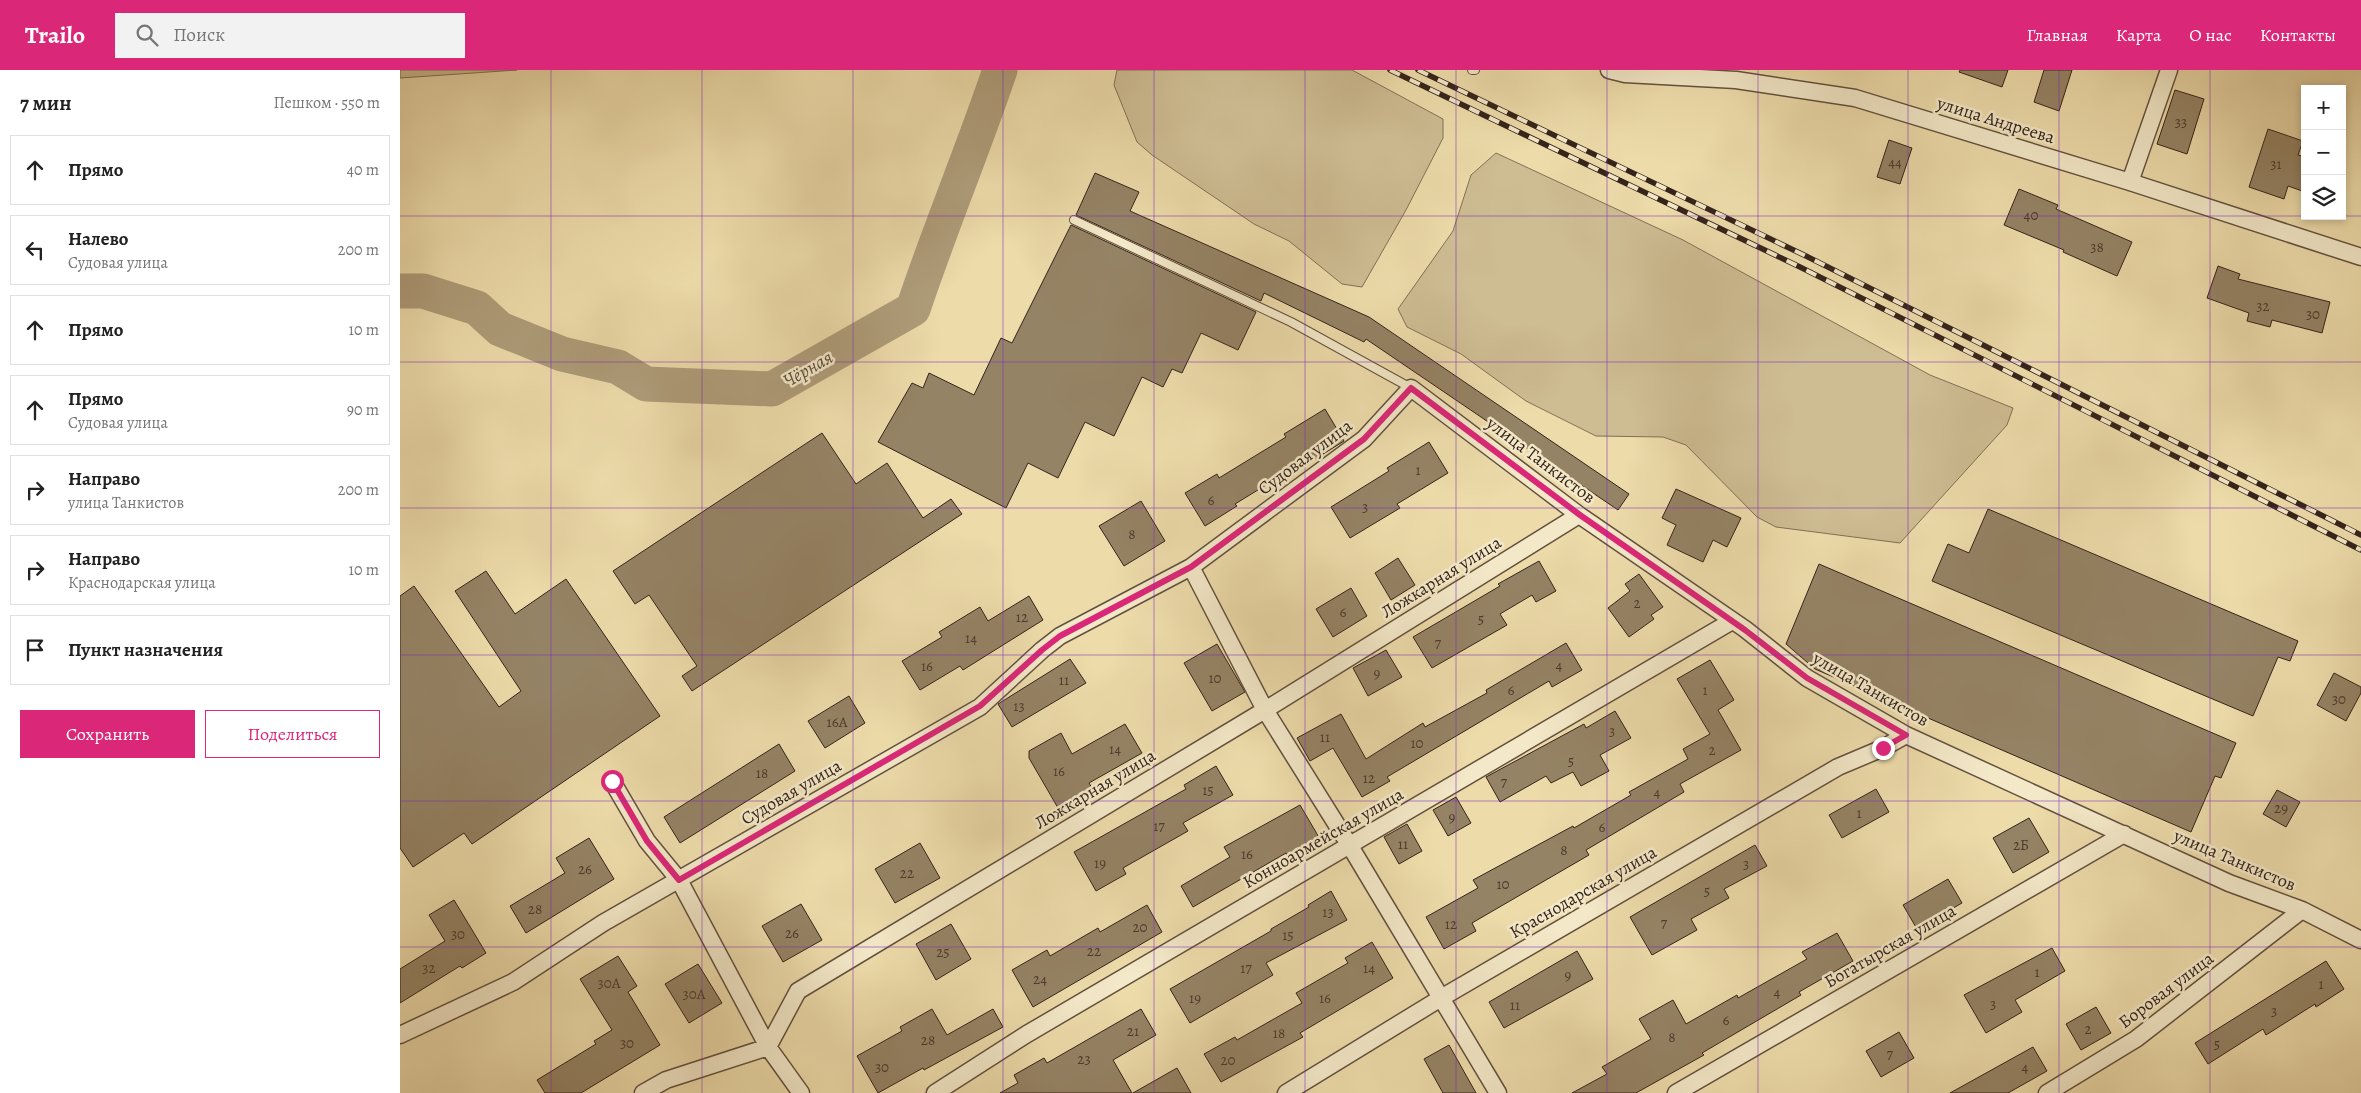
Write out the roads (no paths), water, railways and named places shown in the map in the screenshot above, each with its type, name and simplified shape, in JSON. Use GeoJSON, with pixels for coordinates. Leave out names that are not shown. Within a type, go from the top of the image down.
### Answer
{"type":"FeatureCollection","features":[{"type":"Feature","properties":{"kind":"street","name":"улица Андреева"},"geometry":{"type":"LineString","coordinates":[[1609,70],[1625,74],[1736,80],[1855,98],[2130,182],[2361,257]]}},
{"type":"Feature","properties":{"kind":"street"},"geometry":{"type":"LineString","coordinates":[[2130,182],[2169,70]]}},
{"type":"Feature","properties":{"kind":"street","name":"улица Танкистов"},"geometry":{"type":"LineString","coordinates":[[1411,388],[1580,515],[1732,621],[1807,678],[1906,735],[2229,883],[2302,910],[2361,940]]}},
{"type":"Feature","properties":{"kind":"street","name":"Судовая улица"},"geometry":{"type":"LineString","coordinates":[[400,1035],[513,982],[603,923],[980,706],[1060,636],[1191,567],[1214,548],[1364,439],[1411,388]]}},
{"type":"Feature","properties":{"kind":"street","name":"Ложкарная улица"},"geometry":{"type":"LineString","coordinates":[[768,1047],[798,992],[1265,710],[1580,515]]}},
{"type":"Feature","properties":{"kind":"street"},"geometry":{"type":"LineString","coordinates":[[1191,567],[1265,710],[1350,846],[1498,1093]]}},
{"type":"Feature","properties":{"kind":"street","name":"Конноармейская улица"},"geometry":{"type":"LineString","coordinates":[[935,1093],[1027,1034],[1732,621]]}},
{"type":"Feature","properties":{"kind":"street","name":"Краснодарская улица"},"geometry":{"type":"LineString","coordinates":[[1286,1093],[1441,998],[1838,767],[1883,748],[1906,735]]}},
{"type":"Feature","properties":{"kind":"street"},"geometry":{"type":"LineString","coordinates":[[612,781],[647,841],[679,880],[768,1047],[801,1093]]}},
{"type":"Feature","properties":{"kind":"street","name":"Богатырская улица"},"geometry":{"type":"LineString","coordinates":[[1676,1093],[2124,834]]}},
{"type":"Feature","properties":{"kind":"street","name":"Боровая улица"},"geometry":{"type":"LineString","coordinates":[[2047,1093],[2136,1039],[2302,910]]}},
{"type":"Feature","properties":{"kind":"street"},"geometry":{"type":"LineString","coordinates":[[643,1093],[666,1080],[768,1047]]}},
{"type":"Feature","properties":{"kind":"lane"},"geometry":{"type":"LineString","coordinates":[[1074,220],[1291,322],[1411,388]]}},
{"type":"Feature","properties":{"kind":"waterway","name":"Чёрная"},"geometry":{"type":"LineString","coordinates":[[400,291],[423,291],[477,308],[500,329],[562,354],[618,367],[646,384],[772,389],[913,309],[1000,70]]}},
{"type":"Feature","properties":{"kind":"railway"},"geometry":{"type":"LineString","coordinates":[[1390,70],[1800,267],[2361,550]]}},
{"type":"Feature","properties":{"kind":"railway"},"geometry":{"type":"LineString","coordinates":[[1418,70],[1806,256],[2361,535]]}}]}
